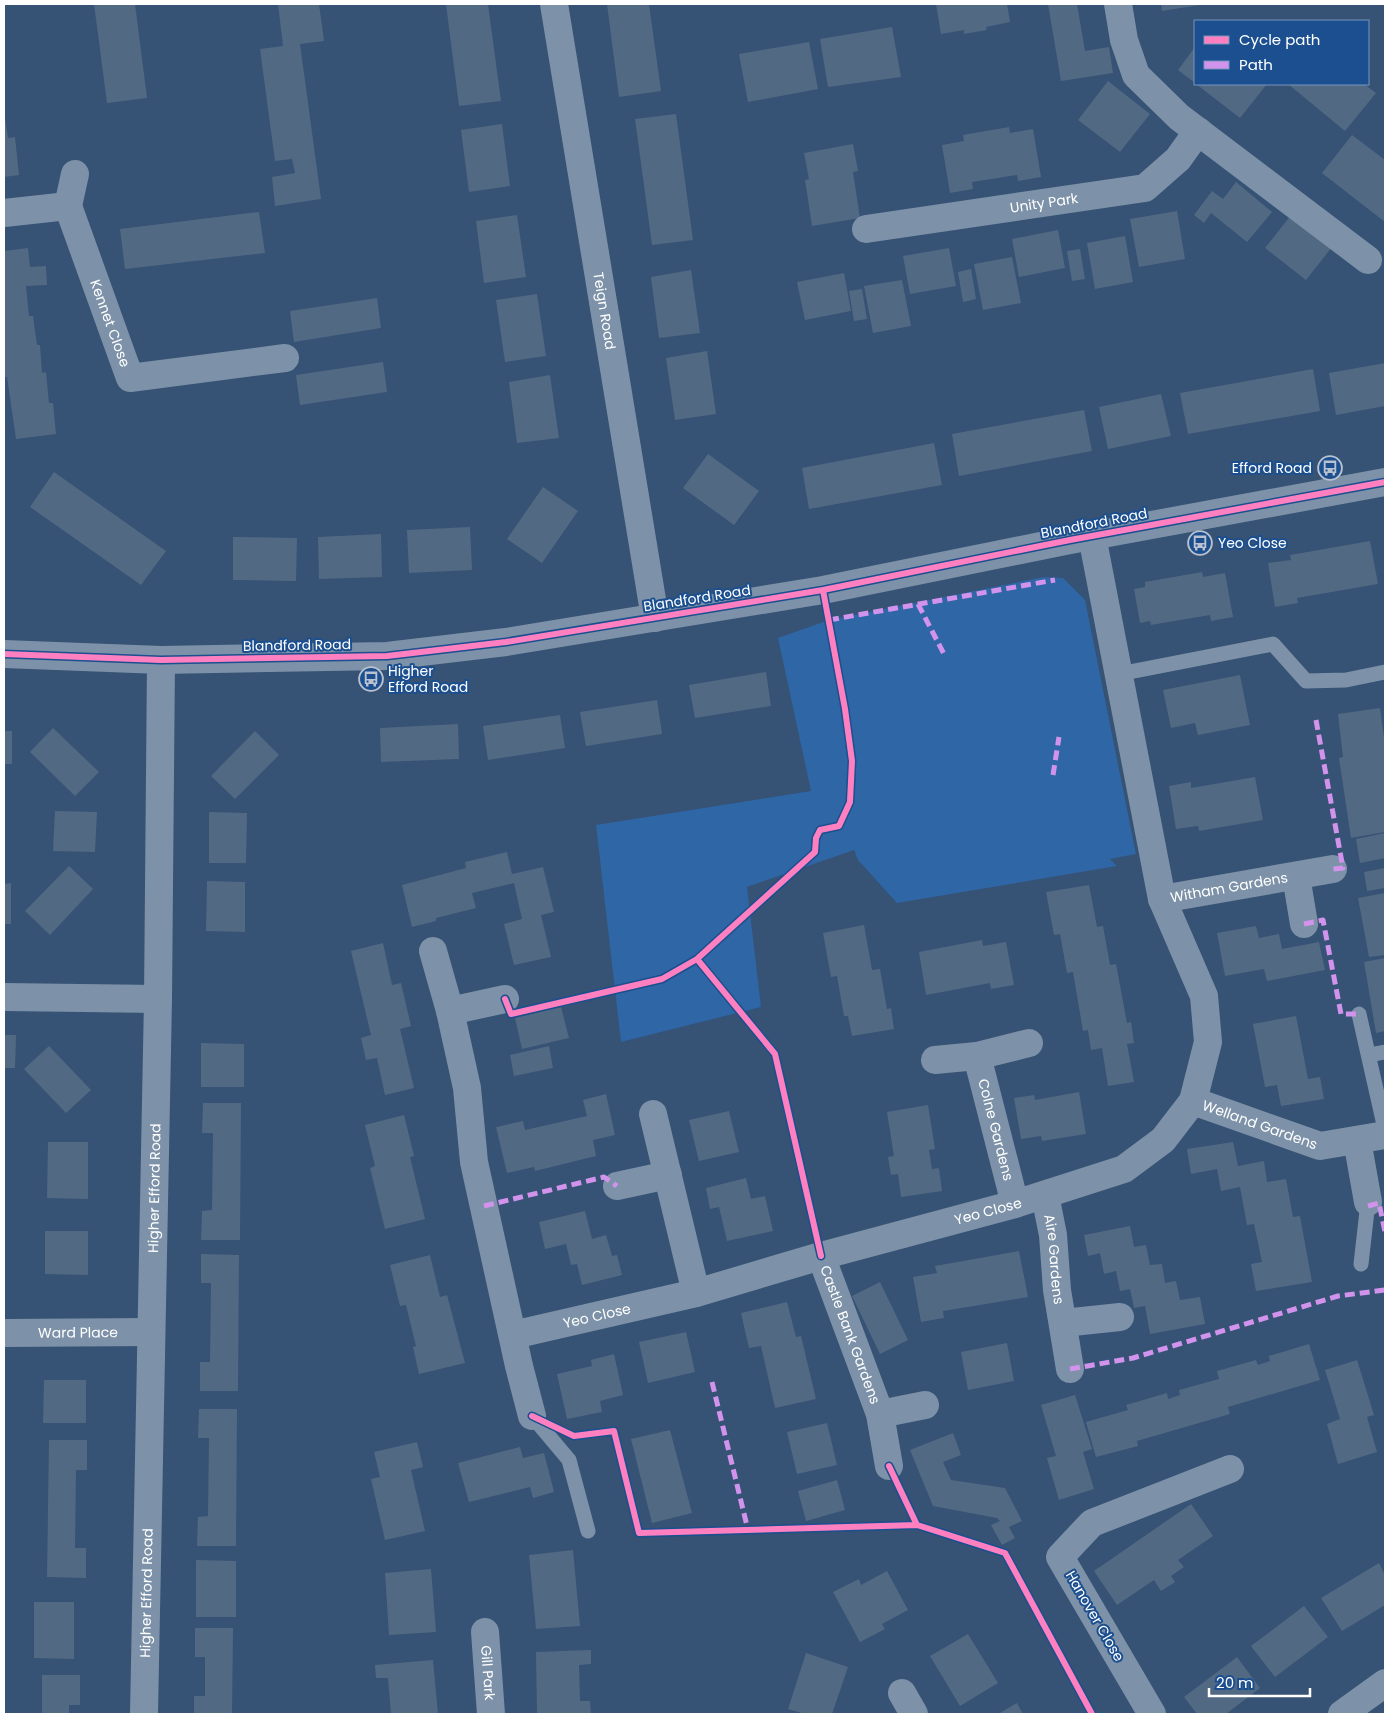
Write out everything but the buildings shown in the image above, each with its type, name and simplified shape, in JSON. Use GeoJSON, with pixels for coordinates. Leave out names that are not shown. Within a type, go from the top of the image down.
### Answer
{"type":"FeatureCollection","features":[{"type":"Feature","properties":{"kind":"street","name":"Teign Road"},"geometry":{"type":"LineString","coordinates":[[554,4],[655,618]]}},
{"type":"Feature","properties":{"kind":"street"},"geometry":{"type":"LineString","coordinates":[[1118,4],[1124,40],[1136,75],[1179,117],[1368,260]]}},
{"type":"Feature","properties":{"kind":"street","name":"Unity Park"},"geometry":{"type":"LineString","coordinates":[[866,229],[1144,188],[1178,159],[1198,130]]}},
{"type":"Feature","properties":{"kind":"street"},"geometry":{"type":"LineString","coordinates":[[4,212],[68,206],[75,174]]}},
{"type":"Feature","properties":{"kind":"street","name":"Kennet Close"},"geometry":{"type":"LineString","coordinates":[[68,206],[130,378],[286,358]]}},
{"type":"Feature","properties":{"kind":"street","name":"Blandford Road"},"geometry":{"type":"LineString","coordinates":[[5,648],[161,660],[387,656],[506,642],[824,590],[1092,536],[1385,482]]}},
{"type":"Feature","properties":{"kind":"street","name":"Yeo Close"},"geometry":{"type":"LineString","coordinates":[[513,1335],[696,1293],[821,1256],[1015,1204],[1124,1169],[1163,1140],[1193,1102],[1208,1042],[1204,996],[1162,899],[1092,536]]}},
{"type":"Feature","properties":{"kind":"street","name":"Higher Efford Road"},"geometry":{"type":"LineString","coordinates":[[144,1714],[158,999],[161,660]]}},
{"type":"Feature","properties":{"kind":"street","name":"Witham Gardens"},"geometry":{"type":"LineString","coordinates":[[1162,899],[1333,869]]}},
{"type":"Feature","properties":{"kind":"street","name":"Witham Gardens"},"geometry":{"type":"LineString","coordinates":[[1296,876],[1304,924]]}},
{"type":"Feature","properties":{"kind":"street"},"geometry":{"type":"LineString","coordinates":[[434,951],[450,1011],[467,1088],[474,1162],[532,1416]]}},
{"type":"Feature","properties":{"kind":"street"},"geometry":{"type":"LineString","coordinates":[[4,997],[158,999]]}},
{"type":"Feature","properties":{"kind":"street"},"geometry":{"type":"LineString","coordinates":[[450,1011],[505,999]]}},
{"type":"Feature","properties":{"kind":"street"},"geometry":{"type":"LineString","coordinates":[[935,1060],[977,1056],[1029,1043]]}},
{"type":"Feature","properties":{"kind":"street","name":"Colne Gardens"},"geometry":{"type":"LineString","coordinates":[[977,1056],[1015,1204]]}},
{"type":"Feature","properties":{"kind":"street","name":"Welland Gardens"},"geometry":{"type":"LineString","coordinates":[[1193,1102],[1320,1146],[1385,1135]]}},
{"type":"Feature","properties":{"kind":"street"},"geometry":{"type":"LineString","coordinates":[[653,1114],[696,1293]]}},
{"type":"Feature","properties":{"kind":"street"},"geometry":{"type":"LineString","coordinates":[[1357,1140],[1368,1202]]}},
{"type":"Feature","properties":{"kind":"street"},"geometry":{"type":"LineString","coordinates":[[617,1186],[668,1175]]}},
{"type":"Feature","properties":{"kind":"street","name":"Aire Gardens"},"geometry":{"type":"LineString","coordinates":[[1045,1195],[1053,1235],[1062,1323],[1070,1369]]}},
{"type":"Feature","properties":{"kind":"street","name":"Castle Bank Gardens"},"geometry":{"type":"LineString","coordinates":[[821,1256],[880,1414],[889,1466]]}},
{"type":"Feature","properties":{"kind":"street","name":"Aire Gardens"},"geometry":{"type":"LineString","coordinates":[[1062,1323],[1120,1317]]}},
{"type":"Feature","properties":{"kind":"street","name":"Ward Place"},"geometry":{"type":"LineString","coordinates":[[4,1333],[152,1332]]}},
{"type":"Feature","properties":{"kind":"street","name":"Castle Bank Gardens"},"geometry":{"type":"LineString","coordinates":[[880,1414],[925,1405]]}},
{"type":"Feature","properties":{"kind":"street","name":"Hanover Close"},"geometry":{"type":"LineString","coordinates":[[1152,1714],[1060,1557],[1092,1523],[1230,1469]]}},
{"type":"Feature","properties":{"kind":"street","name":"Gill Park"},"geometry":{"type":"LineString","coordinates":[[485,1632],[491,1714]]}},
{"type":"Feature","properties":{"kind":"street"},"geometry":{"type":"LineString","coordinates":[[1342,1714],[1385,1683]]}},
{"type":"Feature","properties":{"kind":"lane"},"geometry":{"type":"LineString","coordinates":[[1119,674],[1273,644],[1306,681],[1346,680],[1385,672]]}},
{"type":"Feature","properties":{"kind":"lane"},"geometry":{"type":"LineString","coordinates":[[1359,1014],[1385,1129]]}},
{"type":"Feature","properties":{"kind":"lane"},"geometry":{"type":"LineString","coordinates":[[1369,1055],[1385,1052]]}},
{"type":"Feature","properties":{"kind":"lane"},"geometry":{"type":"LineString","coordinates":[[1361,1264],[1368,1202]]}},
{"type":"Feature","properties":{"kind":"lane"},"geometry":{"type":"LineString","coordinates":[[532,1416],[569,1460],[588,1531]]}},
{"type":"Feature","properties":{"kind":"shaded area"},"geometry":{"type":"Polygon","coordinates":[[[1044,577],[1063,578],[1085,600],[1136,854],[1110,859],[1117,866],[897,903],[858,860],[854,850],[747,887],[761,1007],[621,1042],[596,825],[811,791],[778,638],[829,620],[1044,577]]]}},
{"type":"Feature","properties":{"kind":"marked path"},"geometry":{"type":"LineString","coordinates":[[829,620],[1055,580]]}},
{"type":"Feature","properties":{"kind":"marked path"},"geometry":{"type":"LineString","coordinates":[[918,604],[944,654]]}},
{"type":"Feature","properties":{"kind":"marked path"},"geometry":{"type":"LineString","coordinates":[[1316,720],[1343,868],[1333,869]]}},
{"type":"Feature","properties":{"kind":"marked path"},"geometry":{"type":"LineString","coordinates":[[1053,775],[1059,737]]}},
{"type":"Feature","properties":{"kind":"marked path"},"geometry":{"type":"LineString","coordinates":[[1304,924],[1323,920],[1341,1014],[1359,1014]]}},
{"type":"Feature","properties":{"kind":"marked path"},"geometry":{"type":"LineString","coordinates":[[484,1206],[604,1177],[617,1186]]}},
{"type":"Feature","properties":{"kind":"marked path"},"geometry":{"type":"LineString","coordinates":[[1368,1206],[1379,1203],[1385,1232]]}},
{"type":"Feature","properties":{"kind":"marked path"},"geometry":{"type":"LineString","coordinates":[[1070,1369],[1133,1358],[1338,1296],[1385,1290]]}},
{"type":"Feature","properties":{"kind":"marked path"},"geometry":{"type":"LineString","coordinates":[[712,1382],[748,1530]]}},
{"type":"Feature","properties":{"kind":"cycle path"},"geometry":{"type":"LineString","coordinates":[[4,654],[161,660],[387,656],[506,642],[823,590],[1070,540],[1385,482]]}},
{"type":"Feature","properties":{"kind":"cycle path"},"geometry":{"type":"LineString","coordinates":[[505,999],[511,1014],[662,979],[697,959],[815,852],[816,838],[820,830],[839,826],[850,802],[852,761],[845,709],[823,590]]}},
{"type":"Feature","properties":{"kind":"cycle path"},"geometry":{"type":"LineString","coordinates":[[697,959],[775,1054],[821,1256]]}},
{"type":"Feature","properties":{"kind":"cycle path"},"geometry":{"type":"LineString","coordinates":[[532,1416],[574,1436],[614,1431],[639,1533],[917,1525],[1005,1553],[1092,1714]]}},
{"type":"Feature","properties":{"kind":"cycle path"},"geometry":{"type":"LineString","coordinates":[[889,1466],[917,1525]]}},
{"type":"Feature","properties":{"kind":"place","name":"Efford Road"},"geometry":{"type":"Point","coordinates":[1330,468]}},
{"type":"Feature","properties":{"kind":"place","name":"Yeo Close"},"geometry":{"type":"Point","coordinates":[1200,543]}},
{"type":"Feature","properties":{"kind":"place","name":"Higher Efford Road"},"geometry":{"type":"Point","coordinates":[371,679]}}]}
